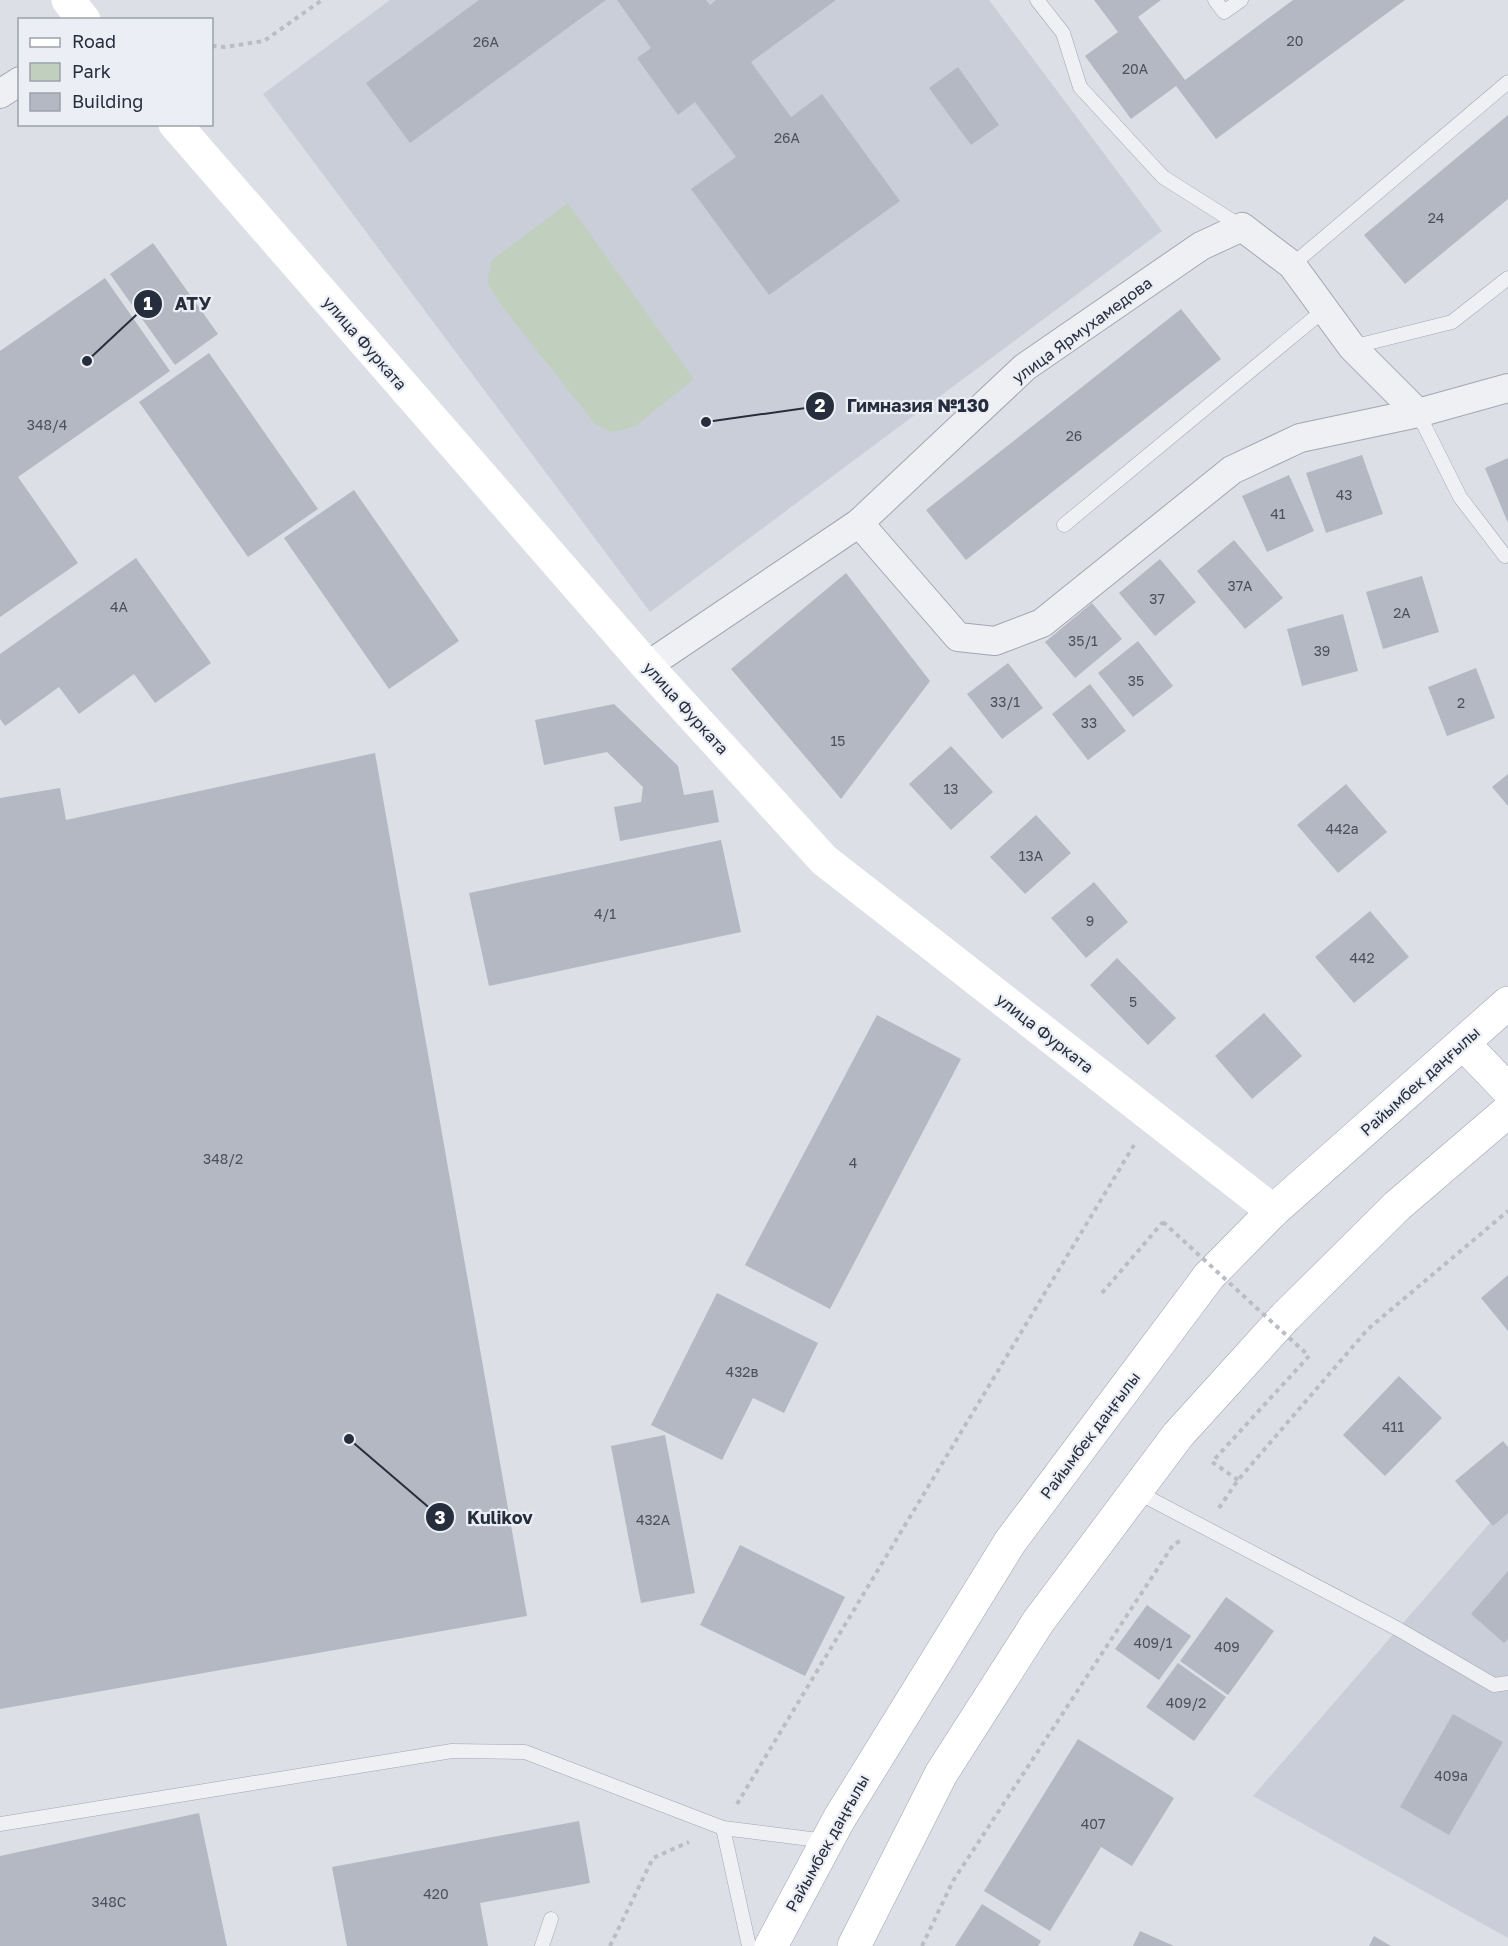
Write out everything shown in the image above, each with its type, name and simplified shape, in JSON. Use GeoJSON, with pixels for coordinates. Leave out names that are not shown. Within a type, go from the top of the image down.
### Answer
{"type":"FeatureCollection","features":[{"type":"Feature","properties":{"kind":"main road"},"geometry":{"type":"LineString","coordinates":[[68,0],[82,18]]}},
{"type":"Feature","properties":{"kind":"main road","name":"улица Фурката"},"geometry":{"type":"LineString","coordinates":[[177,126],[647,666],[824,860],[1273,1211]]}},
{"type":"Feature","properties":{"kind":"main road","name":"Райымбек даңғылы"},"geometry":{"type":"LineString","coordinates":[[771,1946],[826,1842],[1010,1542],[1209,1276],[1273,1211],[1508,1003]]}},
{"type":"Feature","properties":{"kind":"main road"},"geometry":{"type":"LineString","coordinates":[[1463,1043],[1508,1090]]}},
{"type":"Feature","properties":{"kind":"main road"},"geometry":{"type":"LineString","coordinates":[[854,1946],[941,1774],[1038,1622],[1178,1435],[1285,1317],[1397,1206],[1508,1110]]}},
{"type":"Feature","properties":{"kind":"street"},"geometry":{"type":"LineString","coordinates":[[0,94],[18,82]]}},
{"type":"Feature","properties":{"kind":"street"},"geometry":{"type":"LineString","coordinates":[[1242,227],[1292,265],[1352,347],[1418,413]]}},
{"type":"Feature","properties":{"kind":"street","name":"улица Ярмухамедова"},"geometry":{"type":"LineString","coordinates":[[647,666],[859,523],[1024,367],[1201,246],[1242,227]]}},
{"type":"Feature","properties":{"kind":"street"},"geometry":{"type":"LineString","coordinates":[[859,523],[958,637],[995,641],[1042,623],[1232,470],[1300,438],[1418,413],[1508,388]]}},
{"type":"Feature","properties":{"kind":"lane"},"geometry":{"type":"LineString","coordinates":[[1037,0],[1063,33],[1080,87],[1163,177],[1242,227]]}},
{"type":"Feature","properties":{"kind":"lane"},"geometry":{"type":"LineString","coordinates":[[1215,0],[1224,12],[1241,0]]}},
{"type":"Feature","properties":{"kind":"lane"},"geometry":{"type":"LineString","coordinates":[[1292,265],[1508,82]]}},
{"type":"Feature","properties":{"kind":"lane"},"geometry":{"type":"LineString","coordinates":[[1352,347],[1452,322],[1508,278]]}},
{"type":"Feature","properties":{"kind":"lane"},"geometry":{"type":"LineString","coordinates":[[1064,525],[1324,310]]}},
{"type":"Feature","properties":{"kind":"lane"},"geometry":{"type":"LineString","coordinates":[[1418,413],[1460,497],[1505,555]]}},
{"type":"Feature","properties":{"kind":"lane"},"geometry":{"type":"LineString","coordinates":[[1137,1492],[1398,1629],[1494,1685],[1508,1683]]}},
{"type":"Feature","properties":{"kind":"lane"},"geometry":{"type":"LineString","coordinates":[[0,1824],[452,1750],[525,1752],[723,1828],[826,1842]]}},
{"type":"Feature","properties":{"kind":"lane"},"geometry":{"type":"LineString","coordinates":[[723,1828],[750,1946]]}},
{"type":"Feature","properties":{"kind":"lane"},"geometry":{"type":"LineString","coordinates":[[542,1946],[551,1919]]}},
{"type":"Feature","properties":{"kind":"path"},"geometry":{"type":"LineString","coordinates":[[213,46],[225,47],[264,41],[322,0]]}},
{"type":"Feature","properties":{"kind":"path"},"geometry":{"type":"LineString","coordinates":[[610,1946],[653,1858],[723,1828],[1152,1116]]}},
{"type":"Feature","properties":{"kind":"path"},"geometry":{"type":"LineString","coordinates":[[921,1946],[953,1881],[1173,1545],[1206,1528],[1238,1480],[1368,1329],[1508,1211]]}},
{"type":"Feature","properties":{"kind":"path"},"geometry":{"type":"LineString","coordinates":[[1102,1293],[1163,1222],[1309,1356],[1212,1462],[1238,1480]]}},
{"type":"Feature","properties":{"kind":"shaded area"},"geometry":{"type":"Polygon","coordinates":[[[390,0],[989,0],[1162,231],[650,612],[263,94],[390,0]]]}},
{"type":"Feature","properties":{"kind":"shaded area"},"geometry":{"type":"Polygon","coordinates":[[[1508,1502],[1508,1938],[1253,1796],[1508,1502]]]}},
{"type":"Feature","properties":{"kind":"green space"},"geometry":{"type":"Polygon","coordinates":[[[568,203],[694,379],[634,427],[612,432],[595,424],[498,301],[487,281],[492,260],[568,203]]]}},
{"type":"Feature","properties":{"kind":"building"},"geometry":{"type":"Polygon","coordinates":[[[479,0],[606,0],[410,143],[366,83],[479,0]]]}},
{"type":"Feature","properties":{"kind":"building"},"geometry":{"type":"Polygon","coordinates":[[[617,0],[706,0],[710,5],[716,0],[836,0],[751,62],[791,117],[822,94],[900,201],[769,295],[691,189],[736,157],[695,102],[678,115],[637,58],[651,48],[617,0]]]}},
{"type":"Feature","properties":{"kind":"building"},"geometry":{"type":"Polygon","coordinates":[[[1094,0],[1161,0],[1138,17],[1185,80],[1293,0],[1405,0],[1216,139],[1176,86],[1131,119],[1085,56],[1118,32],[1094,0]]]}},
{"type":"Feature","properties":{"kind":"building"},"geometry":{"type":"Polygon","coordinates":[[[958,67],[999,125],[971,145],[929,88],[958,67]]]}},
{"type":"Feature","properties":{"kind":"building"},"geometry":{"type":"Polygon","coordinates":[[[1508,115],[1508,199],[1405,284],[1364,235],[1508,115]]]}},
{"type":"Feature","properties":{"kind":"building"},"geometry":{"type":"Polygon","coordinates":[[[153,243],[218,334],[175,365],[110,274],[153,243]]]}},
{"type":"Feature","properties":{"kind":"building"},"geometry":{"type":"Polygon","coordinates":[[[105,278],[170,371],[18,477],[78,563],[0,617],[0,351],[105,278]]]}},
{"type":"Feature","properties":{"kind":"building"},"geometry":{"type":"Polygon","coordinates":[[[1181,309],[1221,359],[966,560],[926,510],[1181,309]]]}},
{"type":"Feature","properties":{"kind":"building"},"geometry":{"type":"Polygon","coordinates":[[[209,353],[318,509],[248,557],[139,402],[209,353]]]}},
{"type":"Feature","properties":{"kind":"building"},"geometry":{"type":"Polygon","coordinates":[[[1362,455],[1383,514],[1326,533],[1306,473],[1362,455]]]}},
{"type":"Feature","properties":{"kind":"building"},"geometry":{"type":"Polygon","coordinates":[[[1508,458],[1508,523],[1485,468],[1508,458]]]}},
{"type":"Feature","properties":{"kind":"building"},"geometry":{"type":"Polygon","coordinates":[[[1289,475],[1314,531],[1267,552],[1242,496],[1289,475]]]}},
{"type":"Feature","properties":{"kind":"building"},"geometry":{"type":"Polygon","coordinates":[[[354,490],[459,641],[389,689],[284,538],[354,490]]]}},
{"type":"Feature","properties":{"kind":"building"},"geometry":{"type":"Polygon","coordinates":[[[1234,540],[1283,598],[1245,629],[1197,571],[1234,540]]]}},
{"type":"Feature","properties":{"kind":"building"},"geometry":{"type":"Polygon","coordinates":[[[136,558],[211,663],[155,703],[134,674],[79,714],[59,687],[5,726],[0,719],[0,654],[136,558]]]}},
{"type":"Feature","properties":{"kind":"building"},"geometry":{"type":"Polygon","coordinates":[[[1160,559],[1196,602],[1155,636],[1119,593],[1160,559]]]}},
{"type":"Feature","properties":{"kind":"building"},"geometry":{"type":"Polygon","coordinates":[[[846,573],[930,681],[841,799],[731,669],[846,573]]]}},
{"type":"Feature","properties":{"kind":"building"},"geometry":{"type":"Polygon","coordinates":[[[1422,576],[1439,632],[1383,649],[1366,592],[1422,576]]]}},
{"type":"Feature","properties":{"kind":"building"},"geometry":{"type":"Polygon","coordinates":[[[1092,603],[1122,639],[1075,678],[1045,642],[1092,603]]]}},
{"type":"Feature","properties":{"kind":"building"},"geometry":{"type":"Polygon","coordinates":[[[1343,614],[1358,671],[1302,686],[1287,629],[1343,614]]]}},
{"type":"Feature","properties":{"kind":"building"},"geometry":{"type":"Polygon","coordinates":[[[1138,641],[1173,686],[1133,717],[1098,673],[1138,641]]]}},
{"type":"Feature","properties":{"kind":"building"},"geometry":{"type":"Polygon","coordinates":[[[1008,663],[1043,708],[1002,739],[967,694],[1008,663]]]}},
{"type":"Feature","properties":{"kind":"building"},"geometry":{"type":"Polygon","coordinates":[[[1476,668],[1495,718],[1447,736],[1428,687],[1476,668]]]}},
{"type":"Feature","properties":{"kind":"building"},"geometry":{"type":"Polygon","coordinates":[[[1090,684],[1126,731],[1088,760],[1052,714],[1090,684]]]}},
{"type":"Feature","properties":{"kind":"building"},"geometry":{"type":"Polygon","coordinates":[[[614,704],[678,766],[684,795],[713,790],[719,822],[620,841],[614,807],[641,802],[643,787],[607,752],[544,765],[535,720],[614,704]]]}},
{"type":"Feature","properties":{"kind":"building"},"geometry":{"type":"Polygon","coordinates":[[[951,746],[993,792],[951,830],[909,784],[951,746]]]}},
{"type":"Feature","properties":{"kind":"building"},"geometry":{"type":"Polygon","coordinates":[[[375,753],[527,1616],[0,1709],[0,798],[60,788],[66,820],[375,753]]]}},
{"type":"Feature","properties":{"kind":"building"},"geometry":{"type":"Polygon","coordinates":[[[1508,774],[1508,806],[1492,787],[1508,774]]]}},
{"type":"Feature","properties":{"kind":"building"},"geometry":{"type":"Polygon","coordinates":[[[1346,784],[1387,832],[1338,873],[1297,825],[1346,784]]]}},
{"type":"Feature","properties":{"kind":"building"},"geometry":{"type":"Polygon","coordinates":[[[1036,815],[1071,853],[1025,894],[990,857],[1036,815]]]}},
{"type":"Feature","properties":{"kind":"building"},"geometry":{"type":"Polygon","coordinates":[[[721,840],[741,932],[489,986],[469,893],[721,840]]]}},
{"type":"Feature","properties":{"kind":"building"},"geometry":{"type":"Polygon","coordinates":[[[1094,882],[1128,922],[1086,958],[1051,918],[1094,882]]]}},
{"type":"Feature","properties":{"kind":"building"},"geometry":{"type":"Polygon","coordinates":[[[1370,911],[1409,957],[1354,1003],[1315,957],[1370,911]]]}},
{"type":"Feature","properties":{"kind":"building"},"geometry":{"type":"Polygon","coordinates":[[[1117,958],[1176,1018],[1148,1045],[1090,985],[1117,958]]]}},
{"type":"Feature","properties":{"kind":"building"},"geometry":{"type":"Polygon","coordinates":[[[1264,1013],[1302,1056],[1252,1099],[1215,1056],[1264,1013]]]}},
{"type":"Feature","properties":{"kind":"building"},"geometry":{"type":"Polygon","coordinates":[[[877,1015],[961,1059],[830,1309],[745,1265],[877,1015]]]}},
{"type":"Feature","properties":{"kind":"building"},"geometry":{"type":"Polygon","coordinates":[[[1508,1275],[1508,1331],[1481,1298],[1508,1275]]]}},
{"type":"Feature","properties":{"kind":"building"},"geometry":{"type":"Polygon","coordinates":[[[717,1293],[818,1343],[784,1413],[753,1398],[722,1460],[651,1425],[717,1293]]]}},
{"type":"Feature","properties":{"kind":"building"},"geometry":{"type":"Polygon","coordinates":[[[1399,1376],[1442,1418],[1385,1476],[1343,1435],[1399,1376]]]}},
{"type":"Feature","properties":{"kind":"building"},"geometry":{"type":"Polygon","coordinates":[[[665,1435],[695,1593],[641,1603],[611,1446],[665,1435]]]}},
{"type":"Feature","properties":{"kind":"building"},"geometry":{"type":"Polygon","coordinates":[[[1503,1441],[1508,1447],[1508,1513],[1493,1526],[1455,1481],[1503,1441]]]}},
{"type":"Feature","properties":{"kind":"building"},"geometry":{"type":"Polygon","coordinates":[[[740,1545],[845,1597],[805,1676],[700,1625],[740,1545]]]}},
{"type":"Feature","properties":{"kind":"building"},"geometry":{"type":"Polygon","coordinates":[[[1508,1571],[1508,1639],[1504,1643],[1471,1614],[1508,1571]]]}},
{"type":"Feature","properties":{"kind":"building"},"geometry":{"type":"Polygon","coordinates":[[[1226,1597],[1274,1631],[1228,1695],[1180,1661],[1226,1597]]]}},
{"type":"Feature","properties":{"kind":"building"},"geometry":{"type":"Polygon","coordinates":[[[1147,1605],[1191,1636],[1159,1680],[1115,1649],[1147,1605]]]}},
{"type":"Feature","properties":{"kind":"building"},"geometry":{"type":"Polygon","coordinates":[[[1178,1663],[1226,1697],[1194,1741],[1146,1707],[1178,1663]]]}},
{"type":"Feature","properties":{"kind":"building"},"geometry":{"type":"Polygon","coordinates":[[[1453,1714],[1503,1742],[1449,1835],[1400,1807],[1453,1714]]]}},
{"type":"Feature","properties":{"kind":"building"},"geometry":{"type":"Polygon","coordinates":[[[1078,1739],[1174,1798],[1132,1866],[1101,1847],[1050,1931],[984,1891],[1078,1739]]]}},
{"type":"Feature","properties":{"kind":"building"},"geometry":{"type":"Polygon","coordinates":[[[199,1813],[227,1946],[0,1946],[0,1856],[199,1813]]]}},
{"type":"Feature","properties":{"kind":"building"},"geometry":{"type":"Polygon","coordinates":[[[579,1821],[590,1883],[480,1903],[488,1946],[347,1946],[332,1867],[579,1821]]]}},
{"type":"Feature","properties":{"kind":"building"},"geometry":{"type":"Polygon","coordinates":[[[982,1904],[1041,1941],[1038,1946],[955,1946],[982,1904]]]}},
{"type":"Feature","properties":{"kind":"building"},"geometry":{"type":"Polygon","coordinates":[[[1140,1931],[1174,1946],[1133,1946],[1140,1931]]]}},
{"type":"Feature","properties":{"kind":"building"},"geometry":{"type":"Polygon","coordinates":[[[1374,1936],[1391,1946],[1369,1946],[1374,1936]]]}},
{"type":"Feature","properties":{"kind":"place","name":"АТУ"},"geometry":{"type":"Point","coordinates":[87,361]}},
{"type":"Feature","properties":{"kind":"place","name":"Гимназия №130"},"geometry":{"type":"Point","coordinates":[706,422]}},
{"type":"Feature","properties":{"kind":"place","name":"Kulikov"},"geometry":{"type":"Point","coordinates":[349,1439]}}]}
